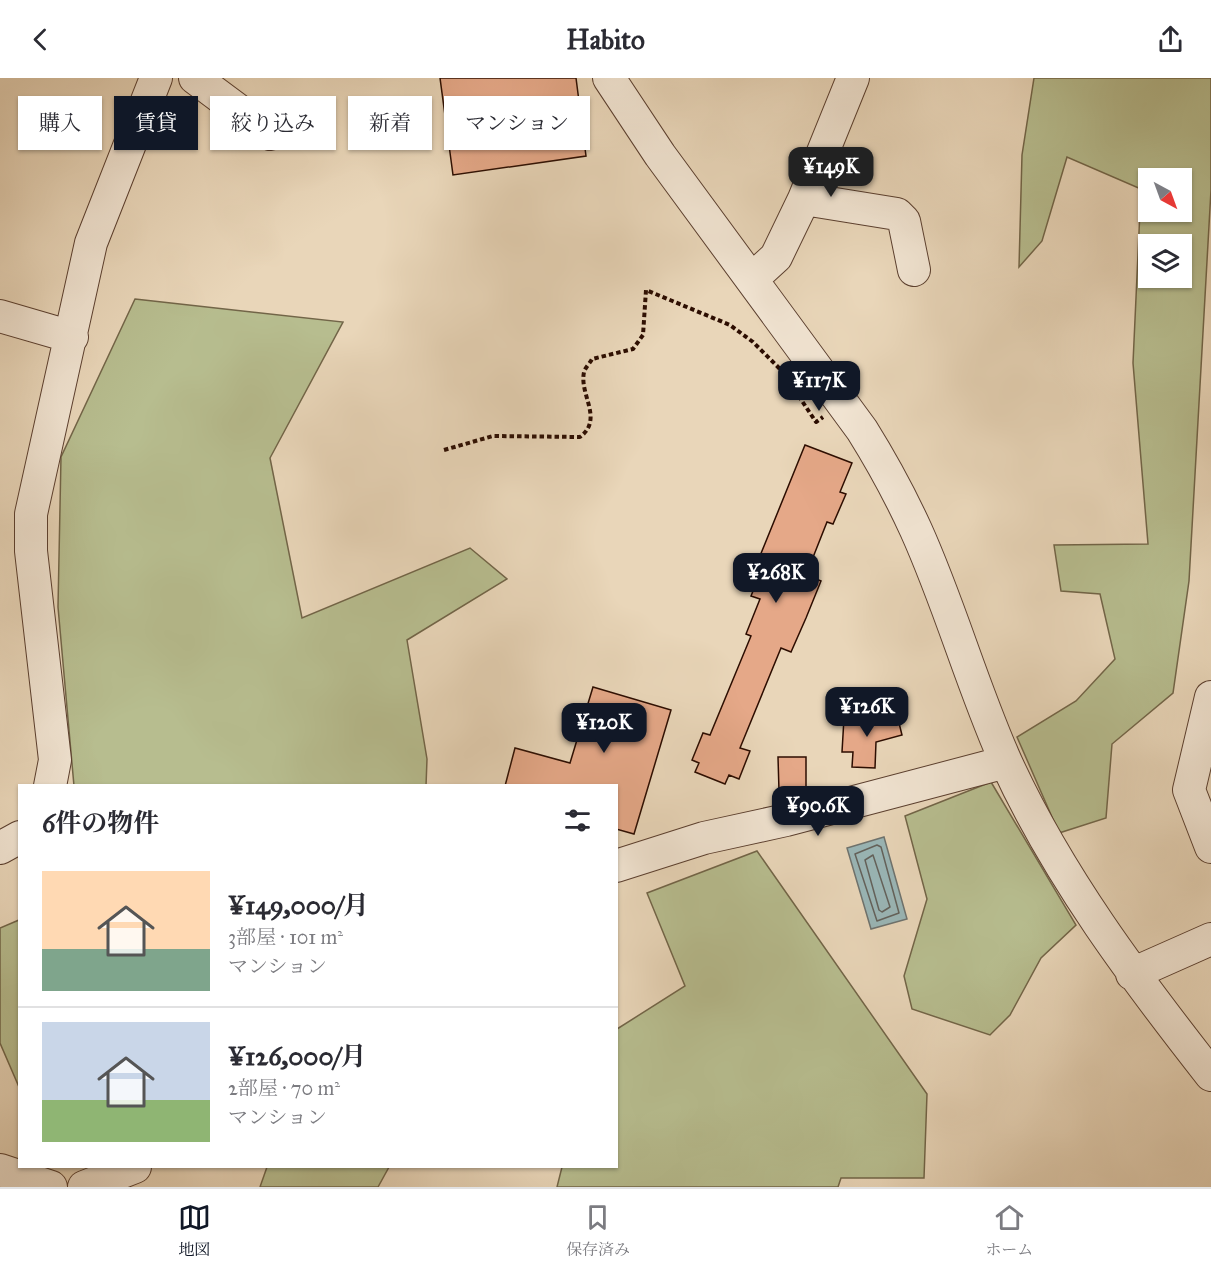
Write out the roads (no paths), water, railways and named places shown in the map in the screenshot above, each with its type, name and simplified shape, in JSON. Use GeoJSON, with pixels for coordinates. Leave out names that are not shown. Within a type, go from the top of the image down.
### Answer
{"type":"FeatureCollection","features":[{"type":"Feature","properties":{"kind":"street"},"geometry":{"type":"LineString","coordinates":[[50,784],[55,760],[31,551],[31,514],[91,243],[156,78]]}},
{"type":"Feature","properties":{"kind":"street"},"geometry":{"type":"LineString","coordinates":[[195,78],[219,96]]}},
{"type":"Feature","properties":{"kind":"street"},"geometry":{"type":"LineString","coordinates":[[609,78],[660,155],[842,402],[889,473],[917,531],[1006,762],[1065,873],[1132,974],[1211,1076]]}},
{"type":"Feature","properties":{"kind":"street"},"geometry":{"type":"LineString","coordinates":[[752,279],[776,257],[804,200],[853,78]]}},
{"type":"Feature","properties":{"kind":"street"},"geometry":{"type":"LineString","coordinates":[[804,200],[897,214],[904,220],[914,270]]}},
{"type":"Feature","properties":{"kind":"street"},"geometry":{"type":"LineString","coordinates":[[0,316],[72,337]]}},
{"type":"Feature","properties":{"kind":"street"},"geometry":{"type":"LineString","coordinates":[[1211,697],[1189,790],[1211,847]]}},
{"type":"Feature","properties":{"kind":"street"},"geometry":{"type":"LineString","coordinates":[[618,865],[704,838],[786,820],[1006,762]]}},
{"type":"Feature","properties":{"kind":"street"},"geometry":{"type":"LineString","coordinates":[[0,848],[18,838]]}},
{"type":"Feature","properties":{"kind":"street"},"geometry":{"type":"LineString","coordinates":[[1132,974],[1211,939]]}},
{"type":"Feature","properties":{"kind":"street"},"geometry":{"type":"LineString","coordinates":[[84,1187],[132,1168]]}},
{"type":"Feature","properties":{"kind":"street"},"geometry":{"type":"LineString","coordinates":[[0,1170],[51,1187]]}},
{"type":"Feature","properties":{"kind":"water"},"geometry":{"type":"Polygon","coordinates":[[[884,837],[907,919],[871,929],[847,848],[884,837]]]}}]}
